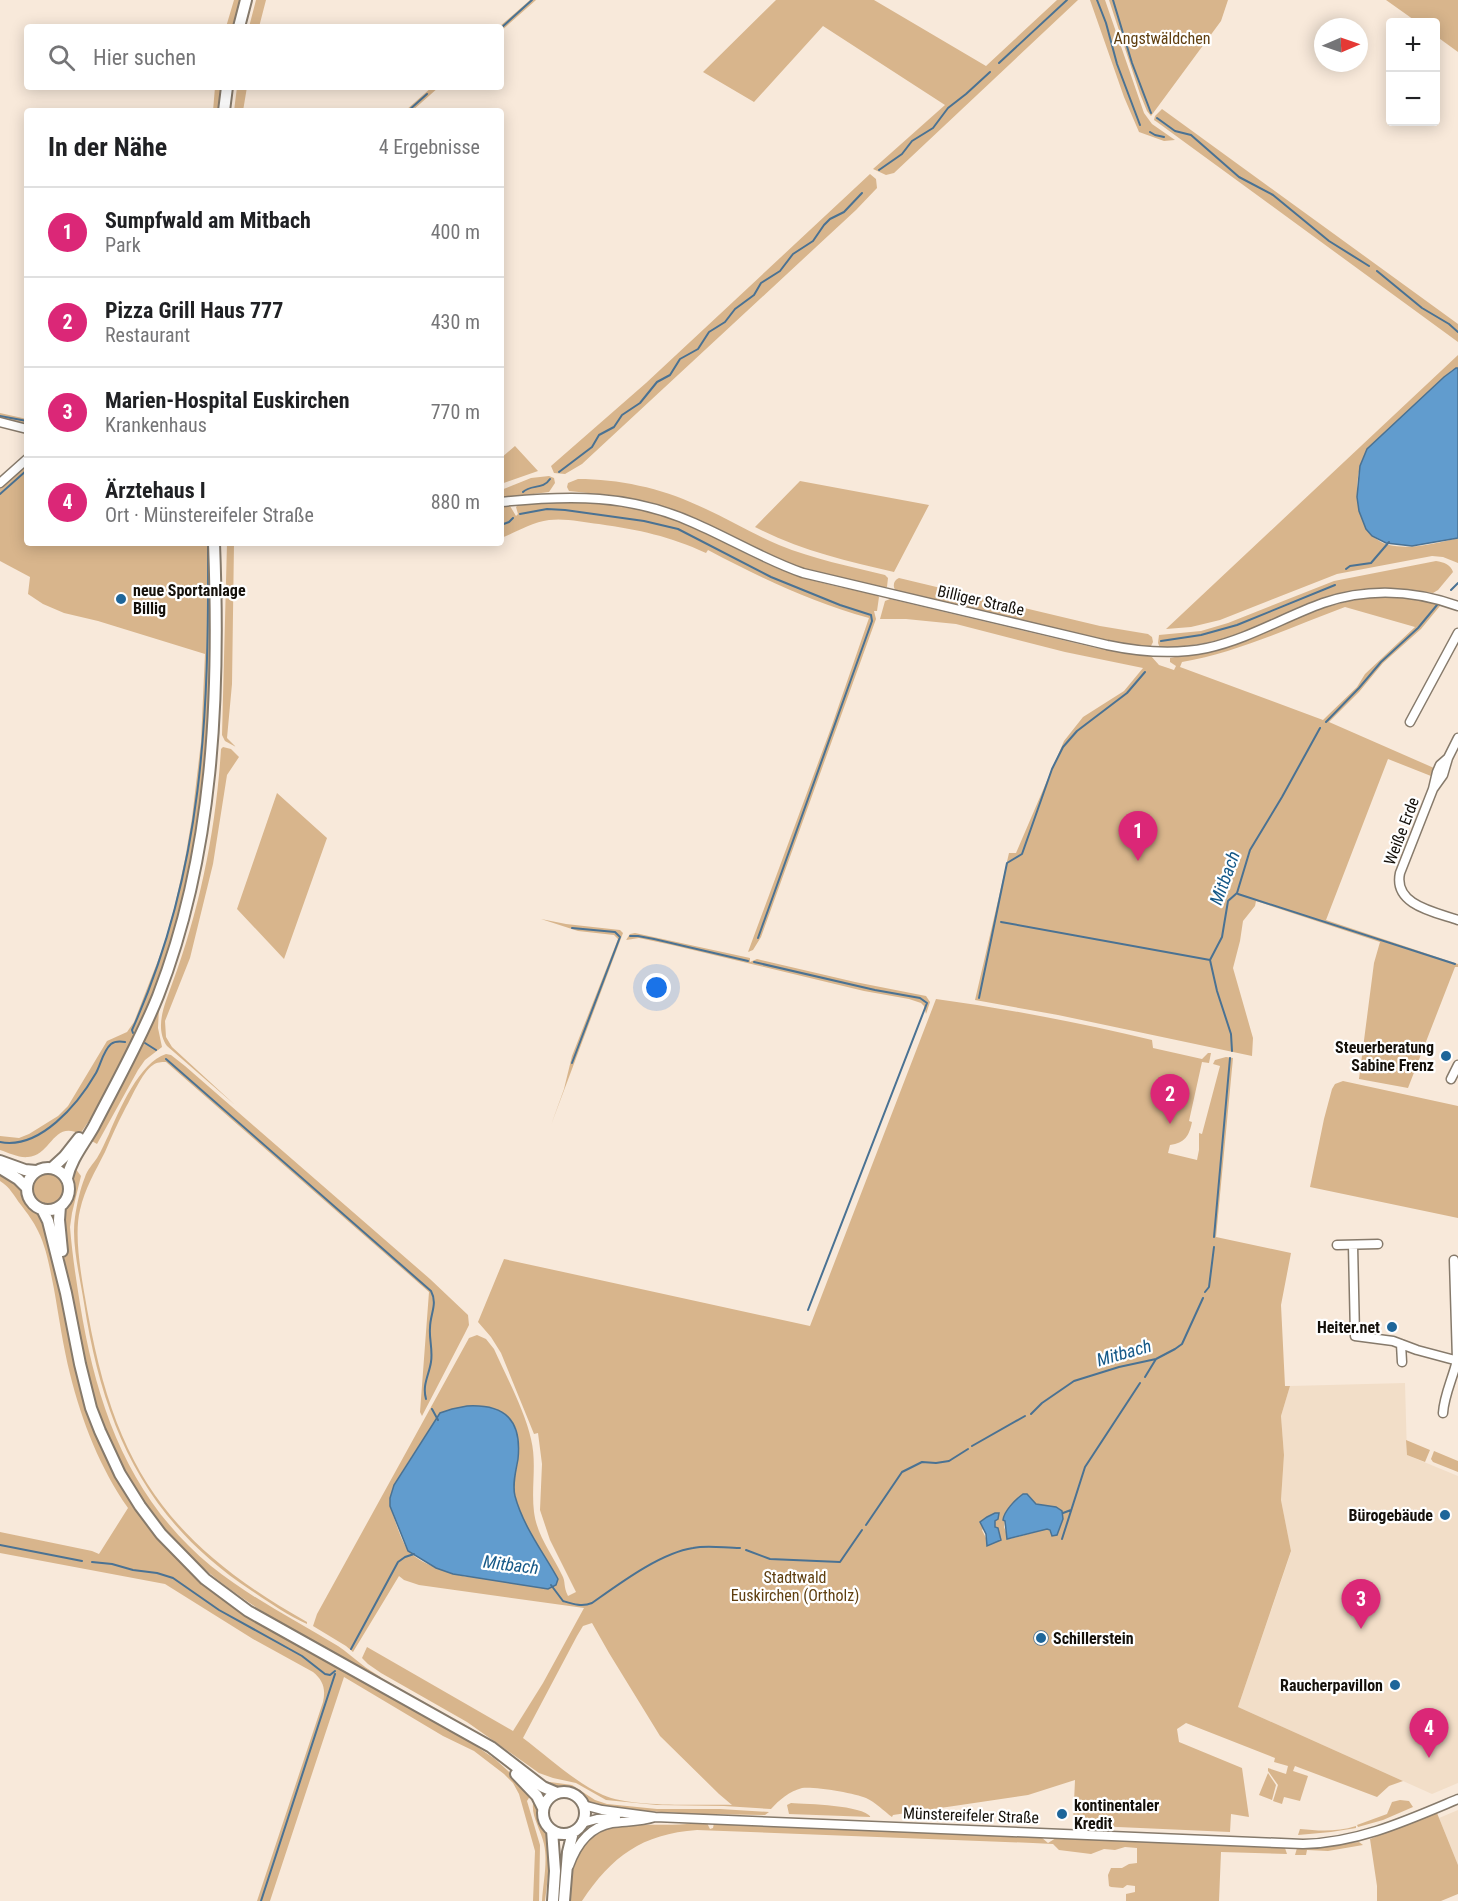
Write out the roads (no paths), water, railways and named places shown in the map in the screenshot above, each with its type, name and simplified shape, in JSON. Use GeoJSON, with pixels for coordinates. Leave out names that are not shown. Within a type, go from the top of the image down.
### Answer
{"type":"FeatureCollection","features":[{"type":"Feature","properties":{"kind":"main road"},"geometry":{"type":"LineString","coordinates":[[240,24],[246,0]]}},
{"type":"Feature","properties":{"kind":"main road"},"geometry":{"type":"LineString","coordinates":[[224,108],[227,90]]}},
{"type":"Feature","properties":{"kind":"main road"},"geometry":{"type":"LineString","coordinates":[[214,546],[217,582]]}},
{"type":"Feature","properties":{"kind":"main road"},"geometry":{"type":"LineString","coordinates":[[42,1209],[60,1206],[69,1194],[67,1178],[71,1163],[93,1128],[133,1051],[158,996],[176,945],[194,874],[204,818],[216,661],[219,546]]}},
{"type":"Feature","properties":{"kind":"main road"},"geometry":{"type":"LineString","coordinates":[[52,1168],[64,1158],[103,1107]]}},
{"type":"Feature","properties":{"kind":"main road"},"geometry":{"type":"LineString","coordinates":[[0,1161],[25,1170],[36,1171],[52,1168],[60,1171],[67,1178]]}},
{"type":"Feature","properties":{"kind":"main road"},"geometry":{"type":"LineString","coordinates":[[0,1168],[18,1179],[27,1188]]}},
{"type":"Feature","properties":{"kind":"main road"},"geometry":{"type":"LineString","coordinates":[[36,1171],[30,1178],[28,1194],[31,1201],[42,1209],[48,1221],[91,1407],[108,1451],[120,1474],[161,1534],[205,1579],[248,1611],[447,1721],[491,1747],[546,1789],[557,1793]]}},
{"type":"Feature","properties":{"kind":"main road"},"geometry":{"type":"LineString","coordinates":[[60,1206],[58,1220],[66,1293]]}},
{"type":"Feature","properties":{"kind":"main road"},"geometry":{"type":"LineString","coordinates":[[480,1742],[525,1782],[537,1796],[543,1808],[544,1820],[552,1830],[563,1834],[573,1832]]}},
{"type":"Feature","properties":{"kind":"main road"},"geometry":{"type":"LineString","coordinates":[[543,1808],[549,1798],[557,1793],[565,1792],[579,1798],[584,1805],[585,1814],[582,1823],[573,1832],[569,1845],[564,1901]]}},
{"type":"Feature","properties":{"kind":"main road"},"geometry":{"type":"LineString","coordinates":[[552,1830],[555,1871],[553,1901]]}},
{"type":"Feature","properties":{"kind":"street"},"geometry":{"type":"LineString","coordinates":[[0,422],[24,428]]}},
{"type":"Feature","properties":{"kind":"street"},"geometry":{"type":"LineString","coordinates":[[0,483],[24,462]]}},
{"type":"Feature","properties":{"kind":"street","name":"Billiger Straße"},"geometry":{"type":"LineString","coordinates":[[504,502],[576,496],[638,504],[678,516],[760,556],[803,573],[1136,651],[1178,652],[1220,644],[1321,604],[1363,594],[1406,593],[1458,606]]}},
{"type":"Feature","properties":{"kind":"street"},"geometry":{"type":"LineString","coordinates":[[1410,722],[1458,633]]}},
{"type":"Feature","properties":{"kind":"street","name":"Weiße Erde"},"geometry":{"type":"LineString","coordinates":[[1458,738],[1448,758],[1440,765],[1400,873],[1400,888],[1411,902],[1458,920]]}},
{"type":"Feature","properties":{"kind":"street"},"geometry":{"type":"LineString","coordinates":[[1451,1080],[1458,1065]]}},
{"type":"Feature","properties":{"kind":"street"},"geometry":{"type":"LineString","coordinates":[[1337,1245],[1378,1245]]}},
{"type":"Feature","properties":{"kind":"street"},"geometry":{"type":"LineString","coordinates":[[1353,1245],[1355,1336],[1386,1340],[1457,1361]]}},
{"type":"Feature","properties":{"kind":"street"},"geometry":{"type":"LineString","coordinates":[[1443,1413],[1444,1401],[1457,1361],[1454,1260]]}},
{"type":"Feature","properties":{"kind":"street"},"geometry":{"type":"LineString","coordinates":[[1401,1344],[1402,1362]]}},
{"type":"Feature","properties":{"kind":"street","name":"Münstereifeler Straße"},"geometry":{"type":"LineString","coordinates":[[582,1823],[597,1819],[655,1817],[1303,1844],[1332,1842],[1365,1835],[1458,1799]]}},
{"type":"Feature","properties":{"kind":"street","name":"Münstereifeler Straße"},"geometry":{"type":"LineString","coordinates":[[584,1805],[602,1810],[655,1817]]}},
{"type":"Feature","properties":{"kind":"street"},"geometry":{"type":"LineString","coordinates":[[566,1876],[575,1850],[592,1831],[606,1824],[644,1821],[655,1817]]}},
{"type":"Feature","properties":{"kind":"water"},"geometry":{"type":"Polygon","coordinates":[[[1458,368],[1458,538],[1412,546],[1386,543],[1372,536],[1366,529],[1359,511],[1357,497],[1360,466],[1367,449],[1458,368]]]}},
{"type":"Feature","properties":{"kind":"water"},"geometry":{"type":"Polygon","coordinates":[[[467,1406],[492,1408],[508,1417],[514,1425],[519,1445],[514,1482],[515,1496],[528,1528],[558,1579],[556,1585],[548,1589],[453,1574],[436,1568],[408,1551],[390,1506],[394,1485],[440,1413],[467,1406]]]}},
{"type":"Feature","properties":{"kind":"water"},"geometry":{"type":"Polygon","coordinates":[[[1023,1494],[1027,1494],[1036,1504],[1056,1507],[1062,1511],[1063,1519],[1057,1535],[1052,1536],[1050,1530],[1047,1529],[1007,1539],[1003,1520],[1005,1513],[1023,1494]]]}},
{"type":"Feature","properties":{"kind":"water"},"geometry":{"type":"Polygon","coordinates":[[[999,1513],[995,1527],[998,1528],[1001,1540],[987,1546],[986,1534],[980,1522],[999,1513]]]}},
{"type":"Feature","properties":{"kind":"water"},"geometry":{"type":"Polygon","coordinates":[[[1041,1631],[1046,1633],[1048,1638],[1046,1643],[1041,1645],[1036,1643],[1034,1638],[1036,1633],[1041,1631]]]}},
{"type":"Feature","properties":{"kind":"waterway"},"geometry":{"type":"LineString","coordinates":[[504,25],[532,0]]}},
{"type":"Feature","properties":{"kind":"waterway"},"geometry":{"type":"LineString","coordinates":[[999,63],[1067,0]]}},
{"type":"Feature","properties":{"kind":"waterway"},"geometry":{"type":"LineString","coordinates":[[1097,0],[1117,64],[1140,125]]}},
{"type":"Feature","properties":{"kind":"waterway"},"geometry":{"type":"LineString","coordinates":[[1113,0],[1132,63],[1151,113]]}},
{"type":"Feature","properties":{"kind":"waterway"},"geometry":{"type":"LineString","coordinates":[[879,170],[902,154],[912,141],[933,128],[948,108],[990,72]]}},
{"type":"Feature","properties":{"kind":"waterway"},"geometry":{"type":"LineString","coordinates":[[411,108],[427,94]]}},
{"type":"Feature","properties":{"kind":"waterway"},"geometry":{"type":"LineString","coordinates":[[1157,118],[1175,131],[1191,135],[1239,177],[1273,195],[1329,241],[1369,266]]}},
{"type":"Feature","properties":{"kind":"waterway"},"geometry":{"type":"LineString","coordinates":[[1150,132],[1164,137]]}},
{"type":"Feature","properties":{"kind":"waterway"},"geometry":{"type":"LineString","coordinates":[[559,472],[592,447],[599,435],[614,427],[622,415],[640,403],[657,382],[670,375],[680,359],[698,349],[709,332],[725,322],[735,309],[754,295],[761,283],[780,271],[793,254],[813,241],[830,219],[844,212],[862,193]]}},
{"type":"Feature","properties":{"kind":"waterway"},"geometry":{"type":"LineString","coordinates":[[1377,271],[1422,308],[1458,332]]}},
{"type":"Feature","properties":{"kind":"waterway"},"geometry":{"type":"LineString","coordinates":[[0,416],[24,420]]}},
{"type":"Feature","properties":{"kind":"waterway"},"geometry":{"type":"LineString","coordinates":[[0,494],[24,473]]}},
{"type":"Feature","properties":{"kind":"waterway"},"geometry":{"type":"LineString","coordinates":[[523,492],[544,485],[550,479]]}},
{"type":"Feature","properties":{"kind":"waterway"},"geometry":{"type":"LineString","coordinates":[[520,514],[547,509],[565,510],[644,521],[678,529],[771,577],[871,615],[872,621],[758,938]]}},
{"type":"Feature","properties":{"kind":"waterway"},"geometry":{"type":"LineString","coordinates":[[504,524],[513,518]]}},
{"type":"Feature","properties":{"kind":"waterway"},"geometry":{"type":"LineString","coordinates":[[1346,569],[1350,566],[1371,563],[1389,542]]}},
{"type":"Feature","properties":{"kind":"waterway"},"geometry":{"type":"LineString","coordinates":[[133,1033],[132,1030],[156,970],[174,911],[188,851],[203,730],[207,669],[208,546]]}},
{"type":"Feature","properties":{"kind":"waterway","name":"Mitbach"},"geometry":{"type":"LineString","coordinates":[[1451,590],[1458,583]]}},
{"type":"Feature","properties":{"kind":"waterway"},"geometry":{"type":"LineString","coordinates":[[1161,641],[1201,635],[1237,625],[1335,585]]}},
{"type":"Feature","properties":{"kind":"waterway","name":"Mitbach"},"geometry":{"type":"LineString","coordinates":[[1326,722],[1381,662],[1418,628],[1437,605]]}},
{"type":"Feature","properties":{"kind":"waterway"},"geometry":{"type":"LineString","coordinates":[[979,998],[1007,863],[1022,854],[1052,769],[1063,747],[1077,731],[1127,693],[1145,672]]}},
{"type":"Feature","properties":{"kind":"waterway","name":"Mitbach"},"geometry":{"type":"LineString","coordinates":[[1232,1051],[1231,1034],[1210,960],[1222,937],[1228,901],[1237,893],[1250,850],[1320,728]]}},
{"type":"Feature","properties":{"kind":"waterway"},"geometry":{"type":"LineString","coordinates":[[1238,894],[1455,964]]}},
{"type":"Feature","properties":{"kind":"waterway"},"geometry":{"type":"LineString","coordinates":[[1001,922],[1210,960]]}},
{"type":"Feature","properties":{"kind":"waterway"},"geometry":{"type":"LineString","coordinates":[[572,928],[615,932],[620,937],[572,1063]]}},
{"type":"Feature","properties":{"kind":"waterway"},"geometry":{"type":"LineString","coordinates":[[630,936],[654,939],[748,961]]}},
{"type":"Feature","properties":{"kind":"waterway"},"geometry":{"type":"LineString","coordinates":[[754,962],[920,998],[927,1003],[808,1310]]}},
{"type":"Feature","properties":{"kind":"waterway"},"geometry":{"type":"LineString","coordinates":[[0,1142],[15,1143],[29,1139],[56,1122],[79,1098],[96,1073],[108,1047],[119,1041],[125,1042]]}},
{"type":"Feature","properties":{"kind":"waterway"},"geometry":{"type":"LineString","coordinates":[[145,1043],[156,1050]]}},
{"type":"Feature","properties":{"kind":"waterway","name":"Mitbach"},"geometry":{"type":"LineString","coordinates":[[1214,1237],[1230,1058]]}},
{"type":"Feature","properties":{"kind":"waterway"},"geometry":{"type":"LineString","coordinates":[[166,1059],[431,1291],[434,1305],[430,1323],[431,1358],[425,1385],[426,1399]]}},
{"type":"Feature","properties":{"kind":"waterway","name":"Mitbach"},"geometry":{"type":"LineString","coordinates":[[1205,1292],[1209,1287],[1214,1247]]}},
{"type":"Feature","properties":{"kind":"waterway","name":"Mitbach"},"geometry":{"type":"LineString","coordinates":[[1031,1414],[1042,1403],[1074,1381],[1119,1367],[1156,1359],[1175,1349],[1182,1344],[1203,1298]]}},
{"type":"Feature","properties":{"kind":"waterway"},"geometry":{"type":"LineString","coordinates":[[1145,1377],[1156,1359]]}},
{"type":"Feature","properties":{"kind":"waterway"},"geometry":{"type":"LineString","coordinates":[[1062,1539],[1085,1467],[1140,1383]]}},
{"type":"Feature","properties":{"kind":"waterway"},"geometry":{"type":"LineString","coordinates":[[432,1409],[438,1420]]}},
{"type":"Feature","properties":{"kind":"waterway","name":"Mitbach"},"geometry":{"type":"LineString","coordinates":[[972,1446],[1025,1416]]}},
{"type":"Feature","properties":{"kind":"waterway","name":"Mitbach"},"geometry":{"type":"LineString","coordinates":[[866,1525],[902,1472],[922,1462],[949,1461],[968,1449]]}},
{"type":"Feature","properties":{"kind":"waterway"},"geometry":{"type":"LineString","coordinates":[[1063,1513],[1071,1510]]}},
{"type":"Feature","properties":{"kind":"waterway","name":"Mitbach"},"geometry":{"type":"LineString","coordinates":[[746,1550],[770,1559],[840,1562],[862,1530]]}},
{"type":"Feature","properties":{"kind":"waterway","name":"Mitbach"},"geometry":{"type":"LineString","coordinates":[[0,1545],[82,1561]]}},
{"type":"Feature","properties":{"kind":"waterway","name":"Mitbach"},"geometry":{"type":"LineString","coordinates":[[551,1585],[563,1601],[585,1605],[592,1603],[640,1570],[680,1551],[704,1547],[740,1548]]}},
{"type":"Feature","properties":{"kind":"waterway","name":"Mitbach"},"geometry":{"type":"LineString","coordinates":[[351,1649],[398,1562],[414,1554]]}},
{"type":"Feature","properties":{"kind":"waterway","name":"Mitbach"},"geometry":{"type":"LineString","coordinates":[[92,1562],[112,1564],[173,1578],[219,1610],[302,1656],[325,1674],[330,1675],[335,1671]]}},
{"type":"Feature","properties":{"kind":"waterway"},"geometry":{"type":"LineString","coordinates":[[261,1901],[335,1674]]}},
{"type":"Feature","properties":{"kind":"place","name":"neue Sportanlage Billig"},"geometry":{"type":"Point","coordinates":[121,599]}},
{"type":"Feature","properties":{"kind":"place","name":"Sumpfwald am Mitbach"},"geometry":{"type":"Point","coordinates":[1138,861]}},
{"type":"Feature","properties":{"kind":"place","name":"Steuerberatung Sabine Frenz"},"geometry":{"type":"Point","coordinates":[1446,1056]}},
{"type":"Feature","properties":{"kind":"place","name":"Pizza Grill Haus 777"},"geometry":{"type":"Point","coordinates":[1170,1124]}},
{"type":"Feature","properties":{"kind":"place","name":"Heiter.net"},"geometry":{"type":"Point","coordinates":[1392,1327]}},
{"type":"Feature","properties":{"kind":"place","name":"Bürogebäude"},"geometry":{"type":"Point","coordinates":[1445,1515]}},
{"type":"Feature","properties":{"kind":"place","name":"Marien-Hospital Euskirchen"},"geometry":{"type":"Point","coordinates":[1361,1629]}},
{"type":"Feature","properties":{"kind":"place","name":"Schillerstein"},"geometry":{"type":"Point","coordinates":[1041,1638]}},
{"type":"Feature","properties":{"kind":"place","name":"Raucherpavillon"},"geometry":{"type":"Point","coordinates":[1395,1685]}},
{"type":"Feature","properties":{"kind":"place","name":"Ärztehaus I"},"geometry":{"type":"Point","coordinates":[1429,1758]}},
{"type":"Feature","properties":{"kind":"place","name":"kontinentaler Kredit"},"geometry":{"type":"Point","coordinates":[1062,1814]}},
{"type":"Feature","properties":{"kind":"park label","name":"Angstwäldchen"},"geometry":{"type":"Point","coordinates":[1162,38]}},
{"type":"Feature","properties":{"kind":"park label","name":"Stadtwald Euskirchen (Ortholz)"},"geometry":{"type":"Point","coordinates":[795,1586]}}]}
